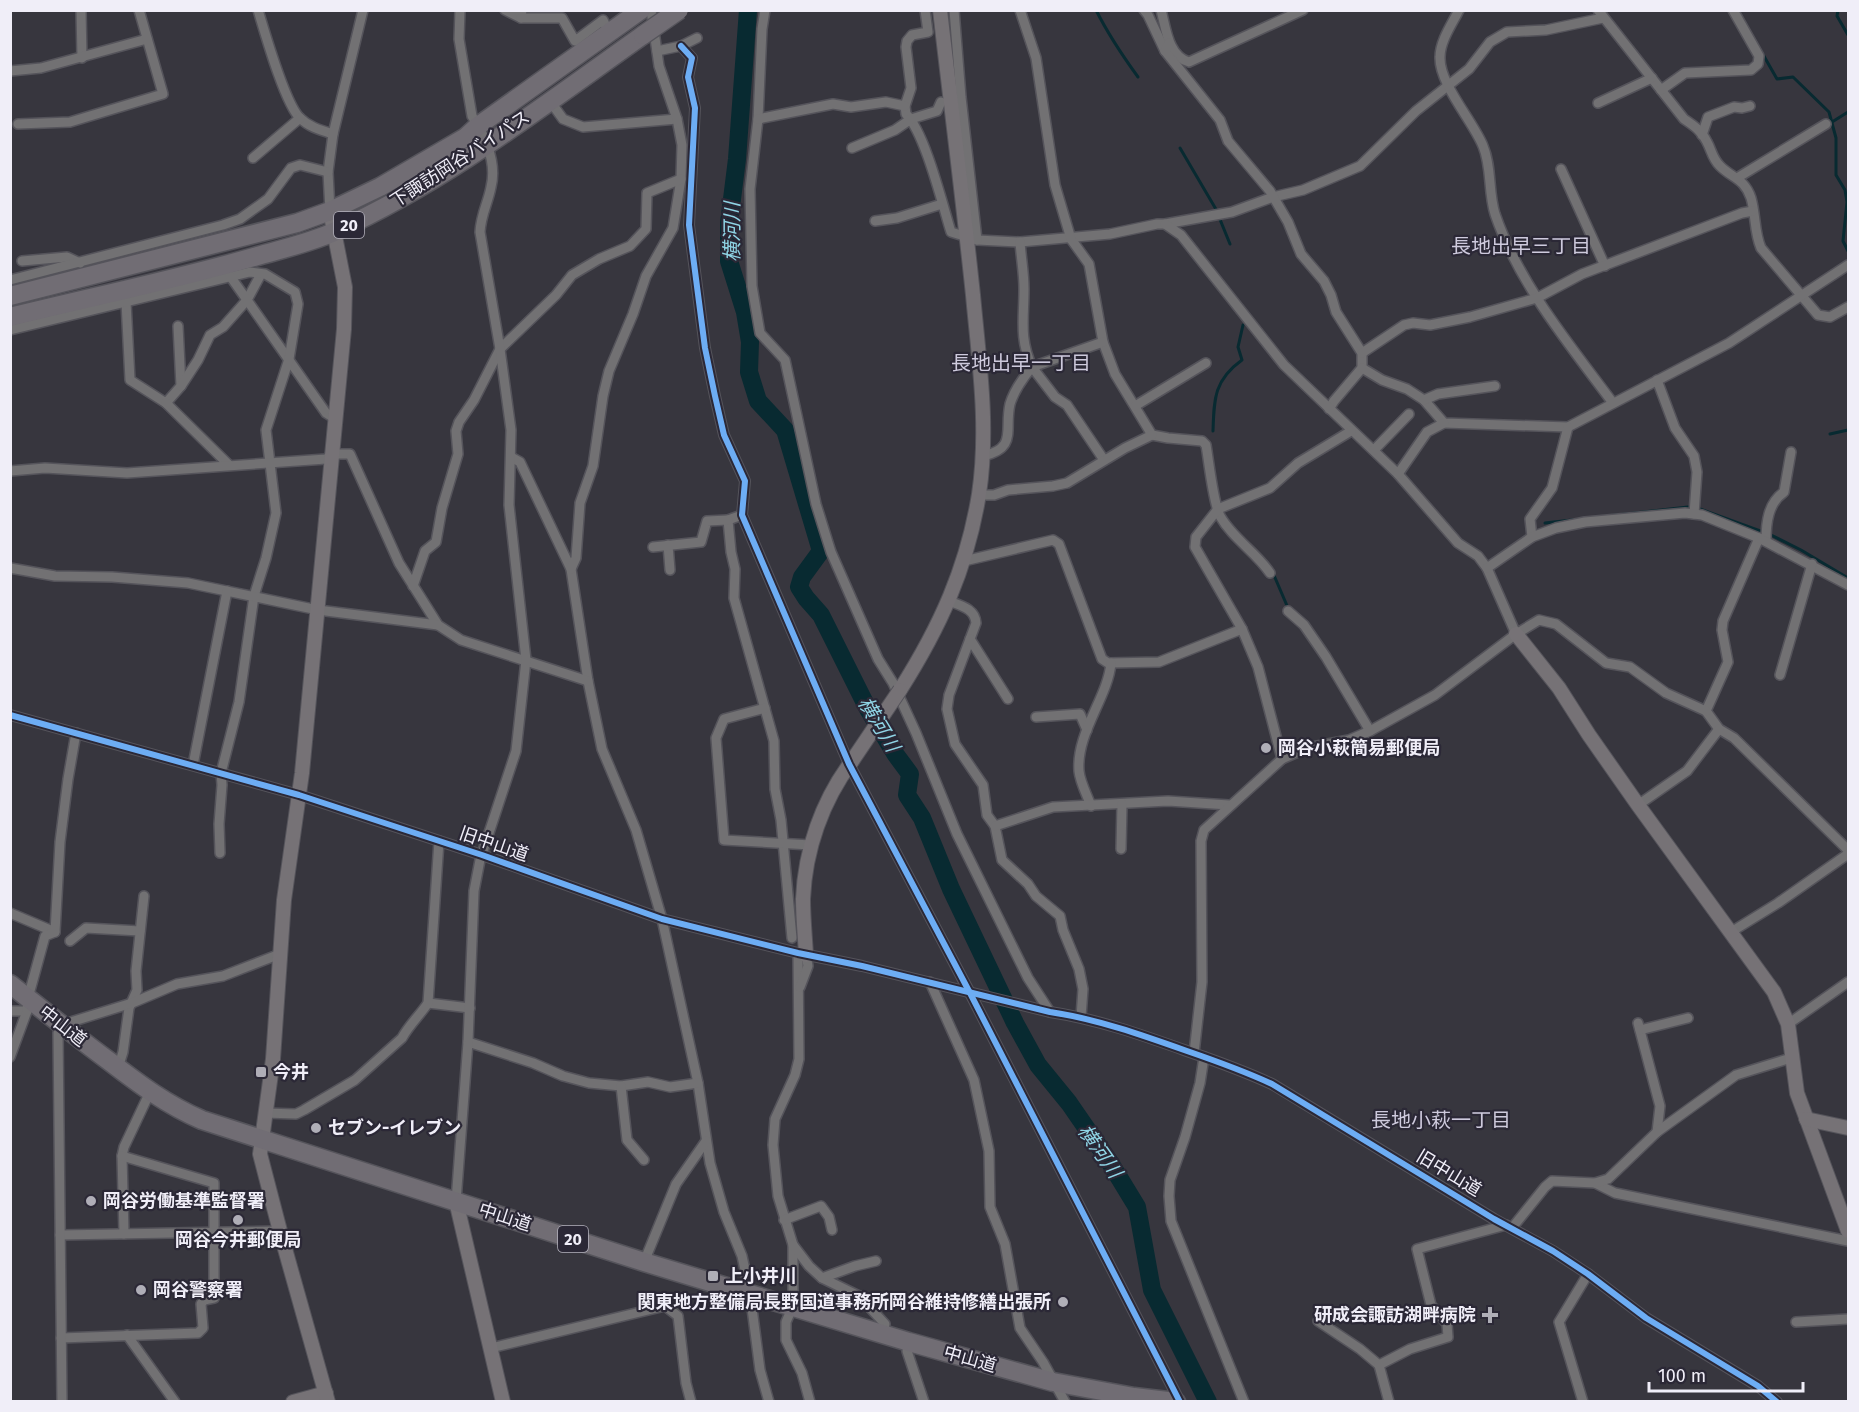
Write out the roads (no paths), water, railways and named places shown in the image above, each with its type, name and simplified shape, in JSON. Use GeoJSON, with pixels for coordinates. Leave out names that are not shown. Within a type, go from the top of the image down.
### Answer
{"type":"FeatureCollection","features":[{"type":"Feature","properties":{"kind":"highway","name":"下諏訪岡谷バイパス"},"geometry":{"type":"LineString","coordinates":[[10,317],[232,263],[334,232],[402,199],[487,146],[678,10]]}},
{"type":"Feature","properties":{"kind":"highway","name":"下諏訪岡谷バイパス"},"geometry":{"type":"LineString","coordinates":[[10,296],[220,244],[297,223],[330,211],[380,187],[466,137],[606,21],[643,12]]}},
{"type":"Feature","properties":{"kind":"highway","name":"中山道"},"geometry":{"type":"LineString","coordinates":[[10,984],[28,1005],[61,1025],[150,1092],[176,1109],[202,1120],[644,1262],[909,1342],[1053,1382],[1124,1396],[1178,1401]]}},
{"type":"Feature","properties":{"kind":"street"},"geometry":{"type":"LineString","coordinates":[[81,10],[82,58]]}},
{"type":"Feature","properties":{"kind":"street"},"geometry":{"type":"LineString","coordinates":[[18,124],[69,122],[163,94],[138,10]]}},
{"type":"Feature","properties":{"kind":"street"},"geometry":{"type":"LineString","coordinates":[[258,10],[289,100],[300,118],[312,127],[333,134]]}},
{"type":"Feature","properties":{"kind":"street"},"geometry":{"type":"LineString","coordinates":[[293,1401],[327,1397],[260,1154],[273,1059],[284,900],[299,795],[337,420],[345,286],[330,211],[328,172],[333,134],[363,10]]}},
{"type":"Feature","properties":{"kind":"street"},"geometry":{"type":"LineString","coordinates":[[460,10],[459,39],[462,68],[472,116],[492,161],[493,176],[480,218],[480,232],[511,430],[509,505],[526,660],[516,751],[482,855],[474,891],[470,1008],[456,1201],[503,1401]]}},
{"type":"Feature","properties":{"kind":"street"},"geometry":{"type":"LineString","coordinates":[[505,10],[562,18],[574,41],[606,21]]}},
{"type":"Feature","properties":{"kind":"street"},"geometry":{"type":"LineString","coordinates":[[765,10],[758,119],[750,189],[752,286],[760,333],[785,360],[816,504],[831,552],[878,659],[916,733],[957,834],[1028,978],[1047,1011]]}},
{"type":"Feature","properties":{"kind":"street"},"geometry":{"type":"LineString","coordinates":[[925,10],[928,32],[912,34],[907,41],[911,88],[905,106],[906,114],[923,144],[951,232],[972,239],[1020,242],[1110,234],[1232,212],[1273,197],[1302,190],[1360,166],[1416,111],[1469,69],[1490,42],[1507,32],[1546,30],[1601,14],[1684,119],[1698,129],[1707,141],[1712,157],[1722,168],[1742,182],[1751,197],[1756,237],[1761,249],[1818,315],[1830,317],[1848,307]]}},
{"type":"Feature","properties":{"kind":"street"},"geometry":{"type":"LineString","coordinates":[[940,10],[972,239]]}},
{"type":"Feature","properties":{"kind":"street"},"geometry":{"type":"LineString","coordinates":[[810,1401],[802,1373],[786,1340],[786,1322],[794,1306],[792,1245],[778,1196],[773,1145],[776,1119],[795,1075],[799,1059],[798,992],[806,973],[802,954],[803,900],[811,845],[829,797],[927,648],[950,601],[964,561],[979,495],[983,456],[982,389],[954,10]]}},
{"type":"Feature","properties":{"kind":"street"},"geometry":{"type":"LineString","coordinates":[[1020,10],[1036,58],[1055,185],[1071,239],[1089,264],[1103,342],[1115,374],[1152,435]]}},
{"type":"Feature","properties":{"kind":"street"},"geometry":{"type":"LineString","coordinates":[[1144,10],[1167,47],[1220,120],[1228,141],[1270,191],[1288,222],[1301,254],[1324,281],[1336,312],[1362,353],[1362,368],[1329,409]]}},
{"type":"Feature","properties":{"kind":"street"},"geometry":{"type":"LineString","coordinates":[[1161,10],[1167,47],[1181,60],[1189,62],[1284,15],[1303,10]]}},
{"type":"Feature","properties":{"kind":"street"},"geometry":{"type":"LineString","coordinates":[[1459,10],[1442,45],[1439,58],[1449,87],[1484,147],[1494,211],[1507,244],[1537,298],[1613,403]]}},
{"type":"Feature","properties":{"kind":"street"},"geometry":{"type":"LineString","coordinates":[[1661,90],[1685,73],[1751,70],[1758,64],[1759,56],[1733,10]]}},
{"type":"Feature","properties":{"kind":"street"},"geometry":{"type":"LineString","coordinates":[[571,569],[576,558],[580,503],[593,466],[609,371],[646,276],[673,228],[681,179],[682,145],[677,119],[643,12]]}},
{"type":"Feature","properties":{"kind":"street"},"geometry":{"type":"LineString","coordinates":[[657,51],[681,46],[697,38]]}},
{"type":"Feature","properties":{"kind":"street"},"geometry":{"type":"LineString","coordinates":[[10,71],[41,68],[147,39]]}},
{"type":"Feature","properties":{"kind":"street"},"geometry":{"type":"LineString","coordinates":[[681,46],[692,58],[688,77],[695,108],[689,225],[705,348],[717,406],[724,435],[745,481],[742,515],[850,762],[973,994],[1178,1401]]}},
{"type":"Feature","properties":{"kind":"street"},"geometry":{"type":"LineString","coordinates":[[1598,103],[1652,78]]}},
{"type":"Feature","properties":{"kind":"street"},"geometry":{"type":"LineString","coordinates":[[550,101],[563,119],[583,127],[677,119]]}},
{"type":"Feature","properties":{"kind":"street"},"geometry":{"type":"LineString","coordinates":[[758,119],[832,104],[851,107],[886,102],[905,106]]}},
{"type":"Feature","properties":{"kind":"street"},"geometry":{"type":"LineString","coordinates":[[852,148],[895,130],[911,120],[937,111],[941,102]]}},
{"type":"Feature","properties":{"kind":"street"},"geometry":{"type":"LineString","coordinates":[[1702,135],[1708,117],[1734,107],[1750,106]]}},
{"type":"Feature","properties":{"kind":"street"},"geometry":{"type":"LineString","coordinates":[[253,158],[300,118]]}},
{"type":"Feature","properties":{"kind":"street"},"geometry":{"type":"LineString","coordinates":[[1737,178],[1826,124]]}},
{"type":"Feature","properties":{"kind":"street"},"geometry":{"type":"LineString","coordinates":[[10,280],[240,219],[268,199],[291,168],[300,165],[328,172]]}},
{"type":"Feature","properties":{"kind":"street"},"geometry":{"type":"LineString","coordinates":[[1561,169],[1605,266]]}},
{"type":"Feature","properties":{"kind":"street"},"geometry":{"type":"LineString","coordinates":[[413,585],[425,551],[436,542],[442,508],[458,454],[456,431],[459,422],[474,400],[500,349],[556,295],[572,275],[599,259],[630,246],[646,229],[647,192],[681,179]]}},
{"type":"Feature","properties":{"kind":"street"},"geometry":{"type":"LineString","coordinates":[[875,221],[897,218],[942,204]]}},
{"type":"Feature","properties":{"kind":"street"},"geometry":{"type":"LineString","coordinates":[[1362,353],[1404,325],[1413,322],[1430,325],[1450,321],[1537,298],[1582,274],[1742,213],[1753,211]]}},
{"type":"Feature","properties":{"kind":"street"},"geometry":{"type":"LineString","coordinates":[[1165,224],[1181,235],[1284,365],[1351,431],[1374,450],[1458,543],[1478,556],[1487,568],[1516,634],[1559,688],[1588,735],[1774,993],[1788,1024],[1797,1094],[1848,1231]]}},
{"type":"Feature","properties":{"kind":"street"},"geometry":{"type":"LineString","coordinates":[[1020,242],[1024,286],[1022,336],[1026,352],[1032,367],[1055,398],[1067,405],[1104,460]]}},
{"type":"Feature","properties":{"kind":"street"},"geometry":{"type":"LineString","coordinates":[[22,261],[67,257],[80,263]]}},
{"type":"Feature","properties":{"kind":"street"},"geometry":{"type":"LineString","coordinates":[[1398,474],[1427,432],[1444,423],[1568,427],[1729,343],[1848,265]]}},
{"type":"Feature","properties":{"kind":"street"},"geometry":{"type":"LineString","coordinates":[[10,330],[250,272],[261,274],[295,292],[298,304],[289,359],[266,430],[276,513],[266,558],[254,596],[239,702],[221,772],[219,853]]}},
{"type":"Feature","properties":{"kind":"street"},"geometry":{"type":"LineString","coordinates":[[166,403],[181,386],[198,360],[210,335],[223,327],[246,300],[261,274]]}},
{"type":"Feature","properties":{"kind":"street"},"geometry":{"type":"LineString","coordinates":[[230,276],[326,413],[337,420]]}},
{"type":"Feature","properties":{"kind":"street"},"geometry":{"type":"LineString","coordinates":[[126,302],[130,380],[166,403],[230,465]]}},
{"type":"Feature","properties":{"kind":"street"},"geometry":{"type":"LineString","coordinates":[[178,326],[181,386]]}},
{"type":"Feature","properties":{"kind":"street"},"geometry":{"type":"LineString","coordinates":[[983,456],[997,453],[1007,441],[1010,404],[1019,383],[1032,367],[1103,342]]}},
{"type":"Feature","properties":{"kind":"street"},"geometry":{"type":"LineString","coordinates":[[1135,406],[1206,363]]}},
{"type":"Feature","properties":{"kind":"street"},"geometry":{"type":"LineString","coordinates":[[1362,368],[1382,380],[1407,389],[1424,400],[1444,423]]}},
{"type":"Feature","properties":{"kind":"street"},"geometry":{"type":"LineString","coordinates":[[1657,380],[1675,428],[1694,456],[1696,472],[1694,514]]}},
{"type":"Feature","properties":{"kind":"street"},"geometry":{"type":"LineString","coordinates":[[1424,400],[1438,394],[1495,386]]}},
{"type":"Feature","properties":{"kind":"street"},"geometry":{"type":"LineString","coordinates":[[1374,450],[1409,414]]}},
{"type":"Feature","properties":{"kind":"street"},"geometry":{"type":"LineString","coordinates":[[1532,537],[1530,519],[1552,488],[1568,427]]}},
{"type":"Feature","properties":{"kind":"street"},"geometry":{"type":"LineString","coordinates":[[1282,759],[1258,667],[1242,628],[1195,547],[1196,537],[1218,509],[1270,488],[1298,463],[1351,431]]}},
{"type":"Feature","properties":{"kind":"street"},"geometry":{"type":"LineString","coordinates":[[979,495],[994,495],[1008,490],[1067,483],[1104,460],[1152,435],[1202,441],[1206,445],[1221,516],[1245,547],[1270,573]]}},
{"type":"Feature","properties":{"kind":"street"},"geometry":{"type":"LineString","coordinates":[[1706,711],[1728,662],[1722,630],[1723,621],[1763,539],[1766,522],[1776,498],[1784,492],[1791,452]]}},
{"type":"Feature","properties":{"kind":"street"},"geometry":{"type":"LineString","coordinates":[[10,471],[45,468],[127,473],[269,464],[326,459],[333,454],[350,454],[399,563],[438,625],[460,640],[588,681]]}},
{"type":"Feature","properties":{"kind":"street"},"geometry":{"type":"LineString","coordinates":[[511,457],[520,462],[571,569],[588,681],[602,749],[636,830],[662,919],[698,1083],[706,1141],[724,1212],[742,1256],[750,1293],[760,1370],[769,1401]]}},
{"type":"Feature","properties":{"kind":"street"},"geometry":{"type":"LineString","coordinates":[[1487,568],[1532,537],[1556,528],[1586,522],[1685,513],[1702,515],[1763,539],[1848,585]]}},
{"type":"Feature","properties":{"kind":"street"},"geometry":{"type":"LineString","coordinates":[[653,547],[701,542],[707,521],[728,520],[742,515]]}},
{"type":"Feature","properties":{"kind":"street"},"geometry":{"type":"LineString","coordinates":[[728,520],[735,569],[734,598],[774,741],[775,789],[783,843],[792,938]]}},
{"type":"Feature","properties":{"kind":"street"},"geometry":{"type":"LineString","coordinates":[[964,561],[1053,540],[1059,544],[1102,659],[1111,663],[1159,662],[1242,628]]}},
{"type":"Feature","properties":{"kind":"street"},"geometry":{"type":"LineString","coordinates":[[668,545],[670,570]]}},
{"type":"Feature","properties":{"kind":"street"},"geometry":{"type":"LineString","coordinates":[[1780,675],[1812,564]]}},
{"type":"Feature","properties":{"kind":"street"},"geometry":{"type":"LineString","coordinates":[[10,568],[55,576],[112,577],[188,583],[318,610],[438,625]]}},
{"type":"Feature","properties":{"kind":"street"},"geometry":{"type":"LineString","coordinates":[[194,765],[227,591]]}},
{"type":"Feature","properties":{"kind":"street"},"geometry":{"type":"LineString","coordinates":[[950,601],[972,611],[976,616],[976,623],[949,695],[947,709],[955,744],[983,786],[987,814],[995,826],[1002,860],[1028,884],[1036,896],[1060,916],[1063,930],[1079,969],[1083,989],[1081,1017]]}},
{"type":"Feature","properties":{"kind":"street"},"geometry":{"type":"LineString","coordinates":[[1288,611],[1292,617],[1304,625],[1326,657],[1370,731]]}},
{"type":"Feature","properties":{"kind":"street"},"geometry":{"type":"LineString","coordinates":[[1194,1053],[1202,982],[1201,841],[1204,830],[1282,759],[1307,748],[1349,740],[1370,731],[1435,694],[1516,634],[1539,620],[1556,624],[1606,663],[1630,667],[1666,693],[1706,711],[1719,729],[1734,738],[1848,852],[1778,903],[1731,932]]}},
{"type":"Feature","properties":{"kind":"street"},"geometry":{"type":"LineString","coordinates":[[970,639],[1008,699]]}},
{"type":"Feature","properties":{"kind":"street"},"geometry":{"type":"LineString","coordinates":[[1091,806],[1079,771],[1082,747],[1091,717],[1110,677],[1111,663]]}},
{"type":"Feature","properties":{"kind":"street"},"geometry":{"type":"LineString","coordinates":[[765,708],[724,719],[716,738],[724,840],[811,845]]}},
{"type":"Feature","properties":{"kind":"street"},"geometry":{"type":"LineString","coordinates":[[1036,717],[1080,714],[1087,730]]}},
{"type":"Feature","properties":{"kind":"street","name":"旧中山道"},"geometry":{"type":"LineString","coordinates":[[10,716],[299,795],[482,855],[662,919],[973,994],[1081,1017],[1194,1053],[1272,1084],[1552,1251],[1588,1274],[1646,1318],[1758,1386],[1777,1401]]}},
{"type":"Feature","properties":{"kind":"street"},"geometry":{"type":"LineString","coordinates":[[1638,805],[1687,771],[1719,729]]}},
{"type":"Feature","properties":{"kind":"street"},"geometry":{"type":"LineString","coordinates":[[55,932],[60,843],[76,733]]}},
{"type":"Feature","properties":{"kind":"street"},"geometry":{"type":"LineString","coordinates":[[995,826],[1053,807],[1168,801],[1229,806]]}},
{"type":"Feature","properties":{"kind":"street"},"geometry":{"type":"LineString","coordinates":[[1121,849],[1122,804]]}},
{"type":"Feature","properties":{"kind":"street"},"geometry":{"type":"LineString","coordinates":[[266,1113],[296,1114],[355,1080],[402,1038],[428,1003],[439,841]]}},
{"type":"Feature","properties":{"kind":"street"},"geometry":{"type":"LineString","coordinates":[[118,1068],[137,990],[136,971],[144,896]]}},
{"type":"Feature","properties":{"kind":"street"},"geometry":{"type":"LineString","coordinates":[[10,913],[55,932]]}},
{"type":"Feature","properties":{"kind":"street"},"geometry":{"type":"LineString","coordinates":[[69,941],[86,928],[140,931]]}},
{"type":"Feature","properties":{"kind":"street"},"geometry":{"type":"LineString","coordinates":[[10,1056],[28,1005],[45,936],[55,932]]}},
{"type":"Feature","properties":{"kind":"street"},"geometry":{"type":"LineString","coordinates":[[62,1401],[58,1033],[61,1025],[132,1003],[177,984],[223,976],[280,954]]}},
{"type":"Feature","properties":{"kind":"street"},"geometry":{"type":"LineString","coordinates":[[930,982],[974,1080],[989,1151],[990,1207],[1005,1244],[1020,1328],[1065,1401]]}},
{"type":"Feature","properties":{"kind":"street"},"geometry":{"type":"LineString","coordinates":[[1788,1024],[1848,982]]}},
{"type":"Feature","properties":{"kind":"street"},"geometry":{"type":"LineString","coordinates":[[428,1003],[470,1008]]}},
{"type":"Feature","properties":{"kind":"street"},"geometry":{"type":"LineString","coordinates":[[10,1011],[21,1010],[28,1005]]}},
{"type":"Feature","properties":{"kind":"street"},"geometry":{"type":"LineString","coordinates":[[1657,1132],[1660,1106],[1639,1027],[1688,1018]]}},
{"type":"Feature","properties":{"kind":"street"},"geometry":{"type":"LineString","coordinates":[[468,1042],[588,1083],[621,1086],[648,1082],[670,1087],[698,1083]]}},
{"type":"Feature","properties":{"kind":"street"},"geometry":{"type":"LineString","coordinates":[[1204,1057],[1200,1083],[1170,1180],[1169,1206],[1172,1221],[1244,1401]]}},
{"type":"Feature","properties":{"kind":"street"},"geometry":{"type":"LineString","coordinates":[[1379,1365],[1410,1349],[1448,1337],[1447,1324],[1431,1305],[1417,1249],[1509,1227],[1552,1181],[1595,1183],[1608,1179],[1657,1132],[1736,1075],[1791,1058]]}},
{"type":"Feature","properties":{"kind":"street"},"geometry":{"type":"LineString","coordinates":[[621,1086],[627,1140],[644,1160]]}},
{"type":"Feature","properties":{"kind":"street"},"geometry":{"type":"LineString","coordinates":[[124,1234],[122,1156],[150,1092]]}},
{"type":"Feature","properties":{"kind":"street"},"geometry":{"type":"LineString","coordinates":[[1806,1119],[1848,1128]]}},
{"type":"Feature","properties":{"kind":"street"},"geometry":{"type":"LineString","coordinates":[[644,1262],[676,1184],[706,1141]]}},
{"type":"Feature","properties":{"kind":"street"},"geometry":{"type":"LineString","coordinates":[[61,1338],[198,1333],[203,1328],[201,1304],[204,1300],[214,1298],[214,1183],[122,1156]]}},
{"type":"Feature","properties":{"kind":"street"},"geometry":{"type":"LineString","coordinates":[[1595,1183],[1615,1193],[1848,1241]]}},
{"type":"Feature","properties":{"kind":"street"},"geometry":{"type":"LineString","coordinates":[[783,1220],[821,1206],[829,1217],[832,1230]]}},
{"type":"Feature","properties":{"kind":"street"},"geometry":{"type":"LineString","coordinates":[[60,1235],[280,1231]]}},
{"type":"Feature","properties":{"kind":"street"},"geometry":{"type":"LineString","coordinates":[[792,1245],[822,1278],[859,1296],[885,1324],[883,1333]]}},
{"type":"Feature","properties":{"kind":"street"},"geometry":{"type":"LineString","coordinates":[[822,1278],[876,1261]]}},
{"type":"Feature","properties":{"kind":"street"},"geometry":{"type":"LineString","coordinates":[[1583,1401],[1559,1322],[1588,1274]]}},
{"type":"Feature","properties":{"kind":"street"},"geometry":{"type":"LineString","coordinates":[[491,1348],[665,1306],[678,1316],[686,1383],[691,1401]]}},
{"type":"Feature","properties":{"kind":"street"},"geometry":{"type":"LineString","coordinates":[[1796,1322],[1848,1319]]}},
{"type":"Feature","properties":{"kind":"street"},"geometry":{"type":"LineString","coordinates":[[1318,1322],[1360,1349],[1379,1365],[1389,1401]]}},
{"type":"Feature","properties":{"kind":"street"},"geometry":{"type":"LineString","coordinates":[[127,1335],[175,1401]]}},
{"type":"Feature","properties":{"kind":"street"},"geometry":{"type":"LineString","coordinates":[[909,1342],[907,1351],[924,1401]]}},
{"type":"Feature","properties":{"kind":"waterway","name":"横河川"},"geometry":{"type":"LineString","coordinates":[[748,10],[737,159],[729,223],[729,261],[745,312],[750,342],[749,372],[758,401],[785,430],[821,551],[802,577],[799,587],[821,615],[868,709],[910,774],[907,795],[922,818],[951,889],[1015,1023],[1038,1065],[1069,1103],[1137,1207],[1152,1290],[1208,1402]]}},
{"type":"Feature","properties":{"kind":"waterway"},"geometry":{"type":"LineString","coordinates":[[1096,10],[1105,28],[1138,77]]}},
{"type":"Feature","properties":{"kind":"waterway"},"geometry":{"type":"LineString","coordinates":[[1838,10],[1837,16],[1848,35]]}},
{"type":"Feature","properties":{"kind":"waterway"},"geometry":{"type":"LineString","coordinates":[[1761,51],[1777,79],[1793,77],[1829,112],[1836,138],[1836,175],[1845,190],[1847,202],[1843,241],[1848,251]]}},
{"type":"Feature","properties":{"kind":"waterway"},"geometry":{"type":"LineString","coordinates":[[1832,122],[1848,112]]}},
{"type":"Feature","properties":{"kind":"waterway"},"geometry":{"type":"LineString","coordinates":[[1180,148],[1217,211]]}},
{"type":"Feature","properties":{"kind":"waterway"},"geometry":{"type":"LineString","coordinates":[[1219,217],[1230,244]]}},
{"type":"Feature","properties":{"kind":"waterway"},"geometry":{"type":"LineString","coordinates":[[1213,431],[1217,391],[1226,375],[1242,360],[1238,347],[1243,325]]}},
{"type":"Feature","properties":{"kind":"waterway"},"geometry":{"type":"LineString","coordinates":[[1830,434],[1848,430]]}},
{"type":"Feature","properties":{"kind":"waterway"},"geometry":{"type":"LineString","coordinates":[[1545,523],[1688,507],[1700,509],[1763,532]]}},
{"type":"Feature","properties":{"kind":"waterway"},"geometry":{"type":"LineString","coordinates":[[1769,534],[1848,578]]}},
{"type":"Feature","properties":{"kind":"waterway"},"geometry":{"type":"LineString","coordinates":[[1273,573],[1288,608]]}},
{"type":"Feature","properties":{"kind":"place","name":"岡谷小萩簡易郵便局"},"geometry":{"type":"Point","coordinates":[1266,748]}},
{"type":"Feature","properties":{"kind":"place","name":"今井"},"geometry":{"type":"Point","coordinates":[261,1072]}},
{"type":"Feature","properties":{"kind":"place","name":"セブン-イレブン"},"geometry":{"type":"Point","coordinates":[316,1128]}},
{"type":"Feature","properties":{"kind":"place","name":"岡谷労働基準監督署"},"geometry":{"type":"Point","coordinates":[91,1201]}},
{"type":"Feature","properties":{"kind":"place","name":"岡谷今井郵便局"},"geometry":{"type":"Point","coordinates":[238,1220]}},
{"type":"Feature","properties":{"kind":"place","name":"上小井川"},"geometry":{"type":"Point","coordinates":[713,1276]}},
{"type":"Feature","properties":{"kind":"place","name":"岡谷警察署"},"geometry":{"type":"Point","coordinates":[141,1290]}},
{"type":"Feature","properties":{"kind":"place","name":"関東地方整備局長野国道事務所岡谷維持修繕出張所"},"geometry":{"type":"Point","coordinates":[1063,1302]}},
{"type":"Feature","properties":{"kind":"place","name":"研成会諏訪湖畔病院"},"geometry":{"type":"Point","coordinates":[1490,1315]}},
{"type":"Feature","properties":{"kind":"district","name":"長地出早三丁目"},"geometry":{"type":"Point","coordinates":[1521,246]}},
{"type":"Feature","properties":{"kind":"district","name":"長地出早一丁目"},"geometry":{"type":"Point","coordinates":[1021,363]}},
{"type":"Feature","properties":{"kind":"district","name":"長地小萩一丁目"},"geometry":{"type":"Point","coordinates":[1441,1120]}}]}
